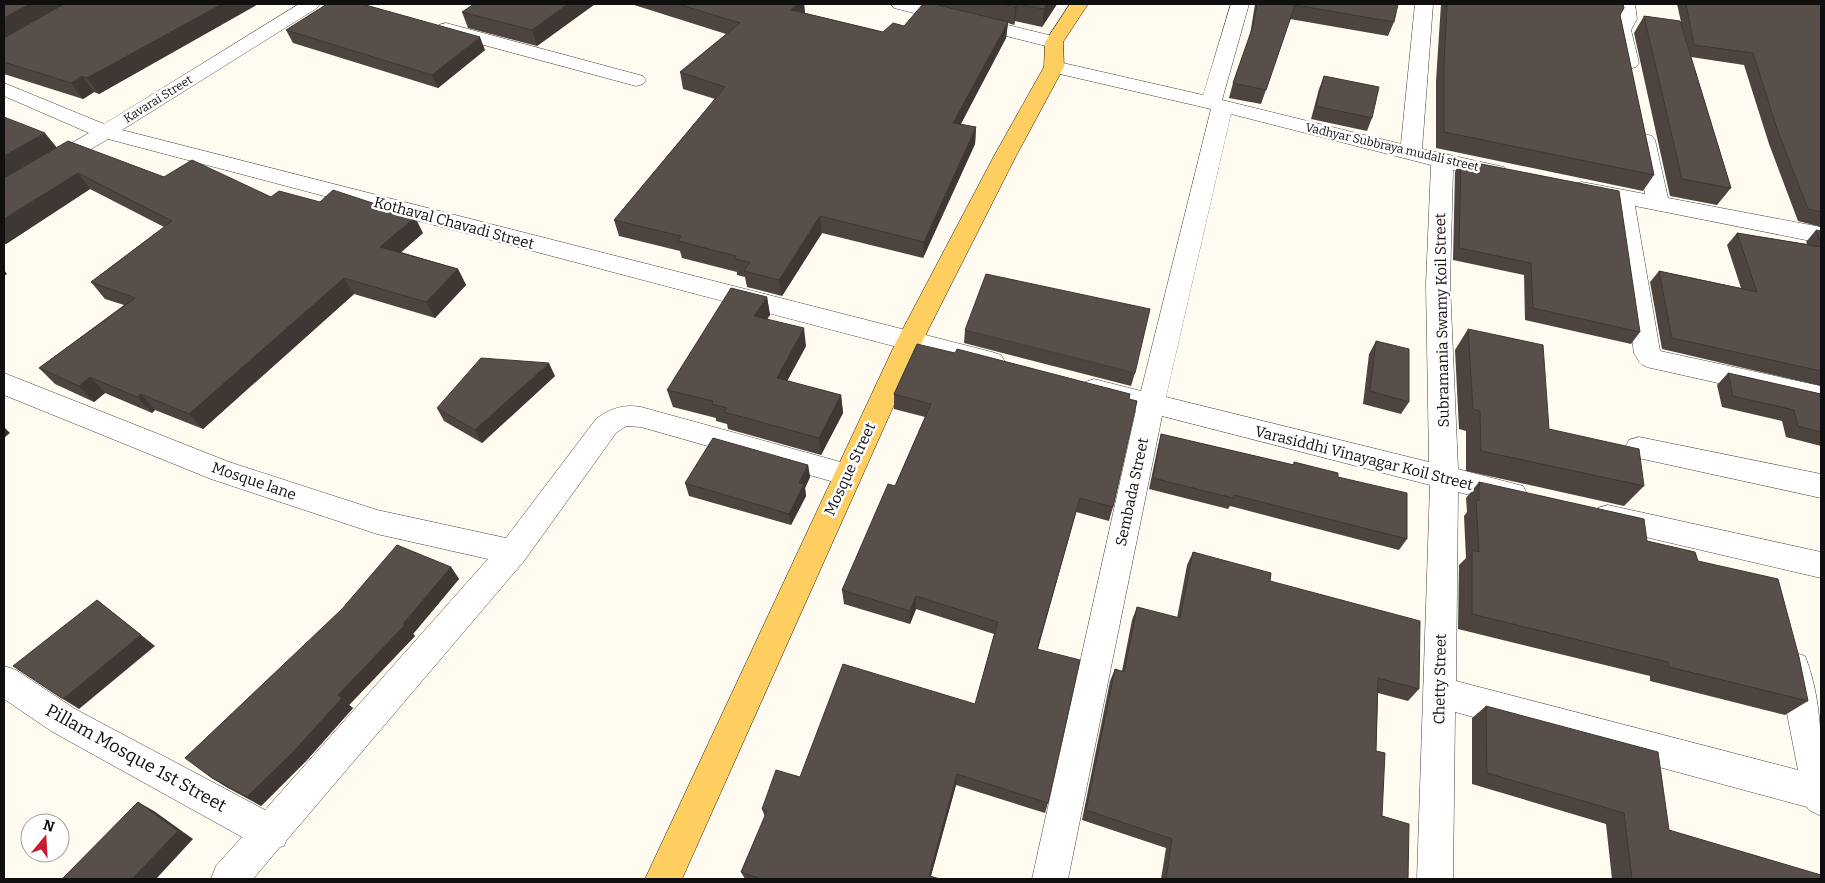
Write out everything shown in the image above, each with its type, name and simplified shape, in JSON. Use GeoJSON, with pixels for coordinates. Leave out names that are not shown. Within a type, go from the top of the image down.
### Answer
{"type":"FeatureCollection","features":[{"type":"Feature","properties":{"kind":"main road","name":"Mosque Street"},"geometry":{"type":"LineString","coordinates":[[663,879],[910,340],[1005,156],[1079,4]]}},
{"type":"Feature","properties":{"kind":"street","name":"Kavarai Street"},"geometry":{"type":"LineString","coordinates":[[4,191],[105,132],[311,4]]}},
{"type":"Feature","properties":{"kind":"street","name":"Vadhyar Subbraya mudali street"},"geometry":{"type":"LineString","coordinates":[[900,4],[1054,55],[1216,105],[1442,161],[1518,176]]}},
{"type":"Feature","properties":{"kind":"street","name":"Sembada Street"},"geometry":{"type":"LineString","coordinates":[[1050,879],[1151,404],[1240,4]]}},
{"type":"Feature","properties":{"kind":"street"},"geometry":{"type":"LineString","coordinates":[[1411,152],[1424,4]]}},
{"type":"Feature","properties":{"kind":"street"},"geometry":{"type":"LineString","coordinates":[[1626,4],[1628,19],[1622,30],[1632,78]]}},
{"type":"Feature","properties":{"kind":"street"},"geometry":{"type":"LineString","coordinates":[[426,24],[636,80]]}},
{"type":"Feature","properties":{"kind":"street","name":"Kothaval Chavadi Street"},"geometry":{"type":"LineString","coordinates":[[4,89],[105,132],[570,254],[910,340]]}},
{"type":"Feature","properties":{"kind":"street"},"geometry":{"type":"LineString","coordinates":[[1640,117],[1658,204]]}},
{"type":"Feature","properties":{"kind":"street","name":"Subramania Swamy Koil Street"},"geometry":{"type":"LineString","coordinates":[[1442,161],[1438,284],[1444,478]]}},
{"type":"Feature","properties":{"kind":"street"},"geometry":{"type":"LineString","coordinates":[[1565,186],[1821,235]]}},
{"type":"Feature","properties":{"kind":"street"},"geometry":{"type":"LineString","coordinates":[[1622,197],[1647,353],[1651,359],[1821,396]]}},
{"type":"Feature","properties":{"kind":"street"},"geometry":{"type":"LineString","coordinates":[[910,340],[1016,368]]}},
{"type":"Feature","properties":{"kind":"street","name":"Mosque lane"},"geometry":{"type":"LineString","coordinates":[[4,383],[28,395],[221,471],[377,522],[513,552]]}},
{"type":"Feature","properties":{"kind":"street","name":"Varasiddhi Vinayagar Koil Street"},"geometry":{"type":"LineString","coordinates":[[1074,384],[1540,501]]}},
{"type":"Feature","properties":{"kind":"street"},"geometry":{"type":"LineString","coordinates":[[229,879],[271,833],[513,552],[606,426],[617,417],[628,415],[642,416],[848,475]]}},
{"type":"Feature","properties":{"kind":"street"},"geometry":{"type":"LineString","coordinates":[[1639,448],[1821,486]]}},
{"type":"Feature","properties":{"kind":"street","name":"Chetty Street"},"geometry":{"type":"LineString","coordinates":[[1435,879],[1444,478]]}},
{"type":"Feature","properties":{"kind":"street"},"geometry":{"type":"LineString","coordinates":[[1578,510],[1774,569],[1821,565]]}},
{"type":"Feature","properties":{"kind":"street"},"geometry":{"type":"LineString","coordinates":[[1439,692],[1821,796],[1788,640]]}},
{"type":"Feature","properties":{"kind":"street","name":"Pillam Mosque 1st Street"},"geometry":{"type":"LineString","coordinates":[[4,680],[63,720],[271,833]]}},
{"type":"Feature","properties":{"kind":"building"},"geometry":{"type":"Polygon","coordinates":[[[4,4],[30,4],[4,18],[4,4]]]}},
{"type":"Feature","properties":{"kind":"building"},"geometry":{"type":"Polygon","coordinates":[[[64,4],[222,4],[87,78],[82,76],[71,83],[4,62],[4,38],[64,4]]]}},
{"type":"Feature","properties":{"kind":"building"},"geometry":{"type":"Polygon","coordinates":[[[327,4],[362,4],[480,37],[432,75],[286,30],[327,4]]]}},
{"type":"Feature","properties":{"kind":"building"},"geometry":{"type":"Polygon","coordinates":[[[474,4],[568,4],[532,30],[462,12],[474,4]]]}},
{"type":"Feature","properties":{"kind":"building"},"geometry":{"type":"Polygon","coordinates":[[[678,4],[798,4],[791,10],[883,32],[893,23],[904,26],[923,4],[934,4],[1008,22],[953,123],[976,127],[924,242],[820,216],[779,280],[744,271],[750,262],[734,259],[736,256],[678,241],[681,236],[614,220],[725,87],[680,72],[740,23],[678,4]]]}},
{"type":"Feature","properties":{"kind":"building"},"geometry":{"type":"Polygon","coordinates":[[[1002,4],[1017,4],[1015,7],[1002,4]]]}},
{"type":"Feature","properties":{"kind":"building"},"geometry":{"type":"Polygon","coordinates":[[[1018,4],[1047,4],[1044,9],[1018,4]]]}},
{"type":"Feature","properties":{"kind":"building"},"geometry":{"type":"Polygon","coordinates":[[[1257,4],[1398,4],[1394,22],[1295,5],[1266,90],[1233,83],[1253,26],[1257,4]]]}},
{"type":"Feature","properties":{"kind":"building"},"geometry":{"type":"Polygon","coordinates":[[[1447,4],[1623,4],[1624,8],[1620,15],[1654,175],[1444,132],[1444,65],[1447,4]]]}},
{"type":"Feature","properties":{"kind":"building"},"geometry":{"type":"Polygon","coordinates":[[[1686,4],[1821,4],[1821,212],[1808,209],[1778,132],[1753,53],[1694,45],[1686,4]]]}},
{"type":"Feature","properties":{"kind":"building"},"geometry":{"type":"Polygon","coordinates":[[[1644,16],[1680,21],[1731,188],[1682,179],[1644,16]]]}},
{"type":"Feature","properties":{"kind":"building"},"geometry":{"type":"Polygon","coordinates":[[[1324,76],[1379,87],[1372,118],[1316,106],[1324,76]]]}},
{"type":"Feature","properties":{"kind":"building"},"geometry":{"type":"Polygon","coordinates":[[[4,117],[45,133],[4,156],[4,117]]]}},
{"type":"Feature","properties":{"kind":"building"},"geometry":{"type":"Polygon","coordinates":[[[68,141],[164,177],[192,160],[271,197],[279,191],[320,202],[333,190],[415,217],[380,247],[458,269],[426,302],[344,278],[189,414],[141,394],[137,397],[90,377],[79,386],[39,368],[135,298],[91,282],[172,221],[78,173],[4,219],[4,178],[68,141]]]}},
{"type":"Feature","properties":{"kind":"building"},"geometry":{"type":"Polygon","coordinates":[[[1461,160],[1619,191],[1640,332],[1533,308],[1531,263],[1459,248],[1461,160]]]}},
{"type":"Feature","properties":{"kind":"building"},"geometry":{"type":"Polygon","coordinates":[[[1816,230],[1821,231],[1821,243],[1816,230]]]}},
{"type":"Feature","properties":{"kind":"building"},"geometry":{"type":"Polygon","coordinates":[[[1737,233],[1821,247],[1821,371],[1672,338],[1659,271],[1757,292],[1737,233]]]}},
{"type":"Feature","properties":{"kind":"building"},"geometry":{"type":"Polygon","coordinates":[[[986,274],[1150,309],[1135,373],[965,330],[986,274]]]}},
{"type":"Feature","properties":{"kind":"building"},"geometry":{"type":"Polygon","coordinates":[[[731,288],[767,297],[754,316],[804,328],[777,378],[841,395],[819,438],[724,412],[727,408],[712,404],[713,401],[667,390],[731,288]]]}},
{"type":"Feature","properties":{"kind":"building"},"geometry":{"type":"Polygon","coordinates":[[[1468,329],[1543,345],[1549,429],[1639,449],[1644,486],[1481,451],[1480,411],[1473,409],[1468,329]]]}},
{"type":"Feature","properties":{"kind":"building"},"geometry":{"type":"Polygon","coordinates":[[[1376,341],[1409,349],[1409,402],[1370,391],[1376,341]]]}},
{"type":"Feature","properties":{"kind":"building"},"geometry":{"type":"Polygon","coordinates":[[[917,344],[955,353],[957,349],[1130,394],[1129,399],[1137,401],[1113,507],[1080,498],[1037,649],[1080,660],[1048,803],[957,774],[929,876],[940,879],[761,879],[741,872],[767,811],[762,809],[776,770],[800,777],[843,664],[975,704],[998,622],[916,596],[910,611],[842,590],[888,484],[895,486],[931,404],[894,394],[917,344]]]}},
{"type":"Feature","properties":{"kind":"building"},"geometry":{"type":"Polygon","coordinates":[[[481,358],[549,363],[475,430],[437,408],[481,358]]]}},
{"type":"Feature","properties":{"kind":"building"},"geometry":{"type":"Polygon","coordinates":[[[1728,373],[1821,394],[1821,432],[1798,426],[1794,410],[1733,396],[1728,373]]]}},
{"type":"Feature","properties":{"kind":"building"},"geometry":{"type":"Polygon","coordinates":[[[1161,434],[1294,465],[1294,462],[1338,473],[1338,477],[1407,493],[1407,539],[1234,495],[1233,498],[1153,478],[1161,434]]]}},
{"type":"Feature","properties":{"kind":"building"},"geometry":{"type":"Polygon","coordinates":[[[713,438],[808,465],[799,483],[804,484],[789,514],[685,483],[713,438]]]}},
{"type":"Feature","properties":{"kind":"building"},"geometry":{"type":"Polygon","coordinates":[[[1479,482],[1644,519],[1647,541],[1695,552],[1698,561],[1778,579],[1799,657],[1808,701],[1669,667],[1668,662],[1472,614],[1472,550],[1479,552],[1476,500],[1479,501],[1479,482]]]}},
{"type":"Feature","properties":{"kind":"building"},"geometry":{"type":"Polygon","coordinates":[[[397,545],[451,567],[403,624],[405,625],[338,695],[342,698],[294,751],[247,797],[212,778],[185,758],[342,609],[397,545]]]}},
{"type":"Feature","properties":{"kind":"building"},"geometry":{"type":"Polygon","coordinates":[[[1193,552],[1271,573],[1270,581],[1420,621],[1419,689],[1378,678],[1376,751],[1385,753],[1382,816],[1409,824],[1408,879],[1166,879],[1172,839],[1086,810],[1115,669],[1124,672],[1137,607],[1180,618],[1193,552]]]}},
{"type":"Feature","properties":{"kind":"building"},"geometry":{"type":"Polygon","coordinates":[[[97,600],[141,635],[63,699],[13,666],[97,600]]]}},
{"type":"Feature","properties":{"kind":"building"},"geometry":{"type":"Polygon","coordinates":[[[1486,706],[1658,752],[1669,830],[1821,875],[1821,879],[1632,879],[1624,813],[1487,773],[1486,706]]]}},
{"type":"Feature","properties":{"kind":"building"},"geometry":{"type":"Polygon","coordinates":[[[138,802],[178,831],[132,879],[62,879],[138,802]]]}}]}
